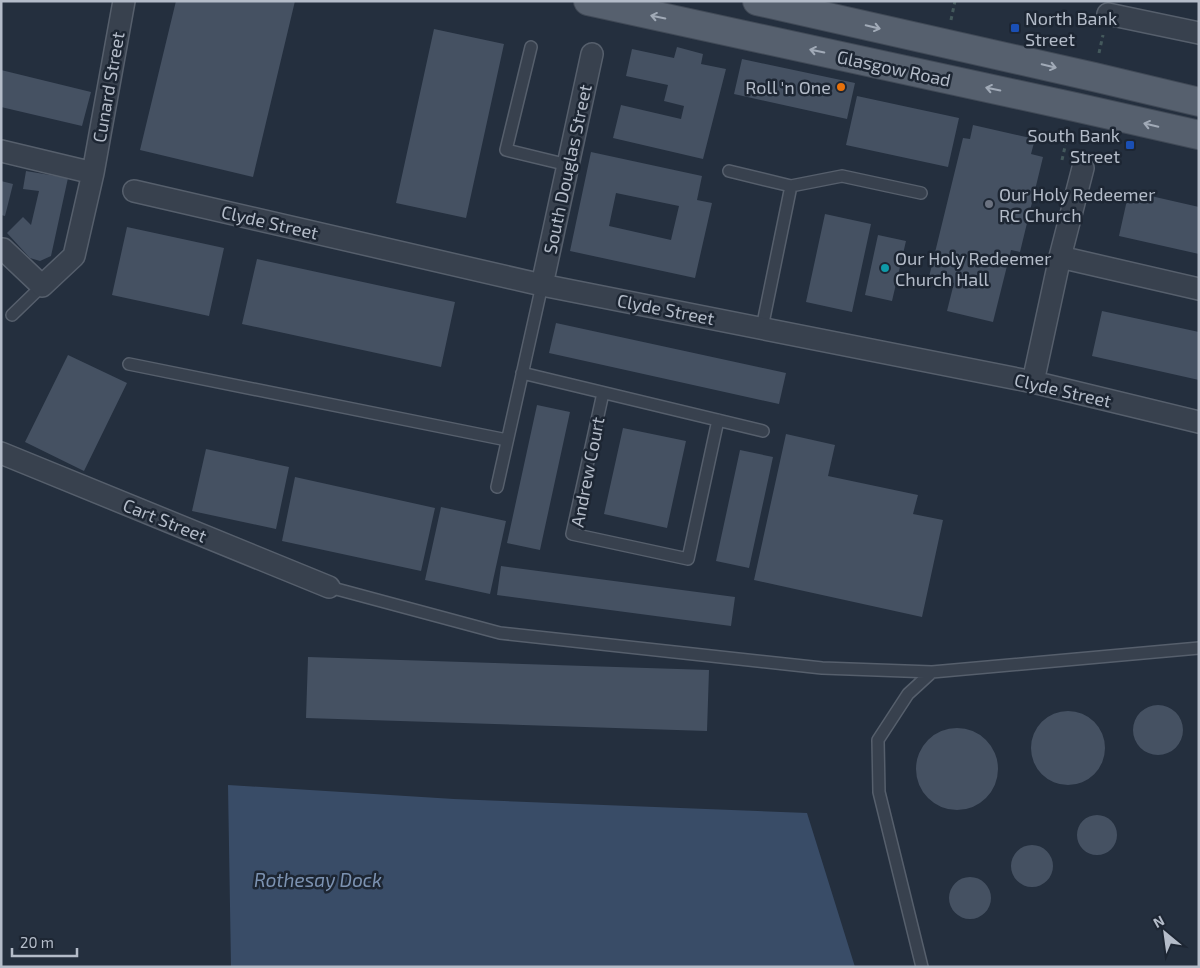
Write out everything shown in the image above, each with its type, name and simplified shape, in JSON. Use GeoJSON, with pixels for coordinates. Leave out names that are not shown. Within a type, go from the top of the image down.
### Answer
{"type":"FeatureCollection","features":[{"type":"Feature","properties":{"kind":"main road","name":"Glasgow Road"},"geometry":{"type":"LineString","coordinates":[[588,1],[1075,107],[1199,136]]}},
{"type":"Feature","properties":{"kind":"main road","name":"Glasgow Road"},"geometry":{"type":"LineString","coordinates":[[757,1],[1199,102]]}},
{"type":"Feature","properties":{"kind":"street","name":"Cunard Street"},"geometry":{"type":"LineString","coordinates":[[42,286],[74,256],[92,173],[124,1]]}},
{"type":"Feature","properties":{"kind":"street"},"geometry":{"type":"LineString","coordinates":[[1109,8],[1199,33]]}},
{"type":"Feature","properties":{"kind":"street","name":"South Douglas Street"},"geometry":{"type":"LineString","coordinates":[[542,285],[592,54]]}},
{"type":"Feature","properties":{"kind":"street"},"geometry":{"type":"LineString","coordinates":[[1,151],[92,173]]}},
{"type":"Feature","properties":{"kind":"street"},"geometry":{"type":"LineString","coordinates":[[1033,382],[1060,257],[1082,168]]}},
{"type":"Feature","properties":{"kind":"street","name":"Clyde Street"},"geometry":{"type":"LineString","coordinates":[[134,191],[542,285],[1033,382],[1199,422]]}},
{"type":"Feature","properties":{"kind":"street"},"geometry":{"type":"LineString","coordinates":[[2,250],[42,286]]}},
{"type":"Feature","properties":{"kind":"street"},"geometry":{"type":"LineString","coordinates":[[1060,257],[1199,290]]}},
{"type":"Feature","properties":{"kind":"street","name":"Cart Street"},"geometry":{"type":"LineString","coordinates":[[1,453],[329,587]]}},
{"type":"Feature","properties":{"kind":"lane"},"geometry":{"type":"LineString","coordinates":[[531,47],[506,150],[568,165]]}},
{"type":"Feature","properties":{"kind":"lane"},"geometry":{"type":"LineString","coordinates":[[729,171],[791,186],[842,176],[920,192]]}},
{"type":"Feature","properties":{"kind":"lane"},"geometry":{"type":"LineString","coordinates":[[762,328],[791,186]]}},
{"type":"Feature","properties":{"kind":"lane"},"geometry":{"type":"LineString","coordinates":[[497,487],[542,285]]}},
{"type":"Feature","properties":{"kind":"lane"},"geometry":{"type":"LineString","coordinates":[[12,315],[42,286]]}},
{"type":"Feature","properties":{"kind":"lane"},"geometry":{"type":"LineString","coordinates":[[130,364],[507,440]]}},
{"type":"Feature","properties":{"kind":"lane","name":"Andrew Court"},"geometry":{"type":"LineString","coordinates":[[522,374],[763,431]]}},
{"type":"Feature","properties":{"kind":"lane","name":"Andrew Court"},"geometry":{"type":"LineString","coordinates":[[603,392],[572,534],[688,559],[718,420]]}},
{"type":"Feature","properties":{"kind":"lane"},"geometry":{"type":"LineString","coordinates":[[329,587],[500,633],[822,668],[932,672],[1199,648]]}},
{"type":"Feature","properties":{"kind":"lane"},"geometry":{"type":"LineString","coordinates":[[922,967],[880,792],[878,740],[908,694],[932,672]]}},
{"type":"Feature","properties":{"kind":"path"},"geometry":{"type":"LineString","coordinates":[[1094,77],[1109,8]]}},
{"type":"Feature","properties":{"kind":"path"},"geometry":{"type":"LineString","coordinates":[[1075,107],[1062,162],[1082,168]]}},
{"type":"Feature","properties":{"kind":"water","name":"Rothesay Dock"},"geometry":{"type":"Polygon","coordinates":[[[228,785],[454,799],[807,813],[855,967],[231,967],[228,785]]]}},
{"type":"Feature","properties":{"kind":"building"},"geometry":{"type":"Polygon","coordinates":[[[176,1],[295,1],[253,177],[140,150],[176,1]]]}},
{"type":"Feature","properties":{"kind":"building"},"geometry":{"type":"Polygon","coordinates":[[[434,29],[504,44],[466,218],[396,203],[434,29]]]}},
{"type":"Feature","properties":{"kind":"building"},"geometry":{"type":"Polygon","coordinates":[[[677,47],[703,54],[701,64],[726,69],[703,159],[613,138],[621,105],[681,119],[684,106],[664,101],[668,85],[626,76],[632,49],[674,58],[677,47]]]}},
{"type":"Feature","properties":{"kind":"building"},"geometry":{"type":"Polygon","coordinates":[[[742,59],[855,83],[847,119],[734,94],[742,59]]]}},
{"type":"Feature","properties":{"kind":"building"},"geometry":{"type":"Polygon","coordinates":[[[1,70],[91,92],[82,126],[1,107],[1,70]]]}},
{"type":"Feature","properties":{"kind":"building"},"geometry":{"type":"Polygon","coordinates":[[[857,96],[959,118],[948,167],[846,145],[857,96]]]}},
{"type":"Feature","properties":{"kind":"building","name":"Our Holy Redeemer RC Church"},"geometry":{"type":"Polygon","coordinates":[[[973,125],[1035,139],[1031,154],[1043,157],[1020,252],[1011,250],[993,322],[947,311],[954,283],[929,277],[963,138],[970,139],[973,125]]]}},
{"type":"Feature","properties":{"kind":"building"},"geometry":{"type":"Polygon","coordinates":[[[591,152],[702,176],[697,200],[712,203],[695,278],[570,251],[591,152]],[[616,193],[609,226],[671,240],[679,206],[616,193]]]}},
{"type":"Feature","properties":{"kind":"building"},"geometry":{"type":"Polygon","coordinates":[[[26,171],[68,178],[51,256],[40,261],[30,258],[7,233],[23,217],[31,225],[39,191],[23,189],[26,171]]]}},
{"type":"Feature","properties":{"kind":"building"},"geometry":{"type":"Polygon","coordinates":[[[1,181],[13,184],[5,216],[1,215],[1,181]]]}},
{"type":"Feature","properties":{"kind":"building"},"geometry":{"type":"Polygon","coordinates":[[[1129,191],[1199,207],[1199,254],[1119,236],[1129,191]]]}},
{"type":"Feature","properties":{"kind":"building"},"geometry":{"type":"Polygon","coordinates":[[[825,214],[871,224],[852,312],[806,302],[825,214]]]}},
{"type":"Feature","properties":{"kind":"building"},"geometry":{"type":"Polygon","coordinates":[[[127,227],[224,248],[209,316],[112,295],[127,227]]]}},
{"type":"Feature","properties":{"kind":"building","name":"Our Holy Redeemer Church Hall"},"geometry":{"type":"Polygon","coordinates":[[[878,235],[906,241],[892,301],[865,295],[878,235]]]}},
{"type":"Feature","properties":{"kind":"building"},"geometry":{"type":"Polygon","coordinates":[[[257,259],[455,302],[441,367],[242,324],[257,259]]]}},
{"type":"Feature","properties":{"kind":"building"},"geometry":{"type":"Polygon","coordinates":[[[1102,311],[1199,332],[1199,380],[1092,356],[1102,311]]]}},
{"type":"Feature","properties":{"kind":"building"},"geometry":{"type":"Polygon","coordinates":[[[556,323],[786,373],[779,404],[549,353],[556,323]]]}},
{"type":"Feature","properties":{"kind":"building"},"geometry":{"type":"Polygon","coordinates":[[[68,355],[127,383],[84,471],[25,442],[68,355]]]}},
{"type":"Feature","properties":{"kind":"building"},"geometry":{"type":"Polygon","coordinates":[[[537,405],[570,412],[540,550],[507,543],[537,405]]]}},
{"type":"Feature","properties":{"kind":"building"},"geometry":{"type":"Polygon","coordinates":[[[623,428],[686,441],[667,528],[604,514],[623,428]]]}},
{"type":"Feature","properties":{"kind":"building"},"geometry":{"type":"Polygon","coordinates":[[[786,434],[835,445],[828,476],[918,495],[913,514],[943,520],[922,617],[754,580],[786,434]]]}},
{"type":"Feature","properties":{"kind":"building"},"geometry":{"type":"Polygon","coordinates":[[[206,449],[289,467],[276,529],[192,511],[206,449]]]}},
{"type":"Feature","properties":{"kind":"building"},"geometry":{"type":"Polygon","coordinates":[[[740,450],[773,457],[749,568],[716,561],[740,450]]]}},
{"type":"Feature","properties":{"kind":"building"},"geometry":{"type":"Polygon","coordinates":[[[295,477],[435,508],[421,571],[282,541],[295,477]]]}},
{"type":"Feature","properties":{"kind":"building"},"geometry":{"type":"Polygon","coordinates":[[[441,507],[506,521],[490,594],[425,580],[441,507]]]}},
{"type":"Feature","properties":{"kind":"building"},"geometry":{"type":"Polygon","coordinates":[[[501,566],[735,597],[731,626],[497,595],[501,566]]]}},
{"type":"Feature","properties":{"kind":"building"},"geometry":{"type":"Polygon","coordinates":[[[308,657],[709,670],[707,731],[306,718],[308,657]]]}},
{"type":"Feature","properties":{"kind":"building"},"geometry":{"type":"Polygon","coordinates":[[[1158,705],[1172,709],[1179,716],[1183,730],[1179,744],[1172,751],[1158,755],[1144,751],[1137,744],[1133,730],[1137,716],[1144,709],[1158,705]]]}},
{"type":"Feature","properties":{"kind":"building"},"geometry":{"type":"Polygon","coordinates":[[[1068,711],[1082,714],[1094,722],[1102,734],[1105,748],[1102,762],[1094,774],[1082,782],[1068,785],[1054,782],[1042,774],[1034,762],[1031,748],[1034,734],[1042,722],[1054,714],[1068,711]]]}},
{"type":"Feature","properties":{"kind":"building"},"geometry":{"type":"Polygon","coordinates":[[[957,728],[973,731],[986,740],[995,753],[998,769],[995,785],[986,798],[973,807],[957,810],[941,807],[928,798],[919,785],[916,769],[919,753],[928,740],[941,731],[957,728]]]}},
{"type":"Feature","properties":{"kind":"building"},"geometry":{"type":"Polygon","coordinates":[[[1101,815],[1108,818],[1114,824],[1117,835],[1116,843],[1108,852],[1101,855],[1093,855],[1086,852],[1078,843],[1077,831],[1080,824],[1089,816],[1101,815]]]}},
{"type":"Feature","properties":{"kind":"building"},"geometry":{"type":"Polygon","coordinates":[[[1032,845],[1047,851],[1053,866],[1047,881],[1032,887],[1017,881],[1011,866],[1017,851],[1032,845]]]}},
{"type":"Feature","properties":{"kind":"building"},"geometry":{"type":"Polygon","coordinates":[[[970,877],[985,883],[991,898],[985,913],[970,919],[955,913],[949,898],[955,883],[970,877]]]}},
{"type":"Feature","properties":{"kind":"place","name":"North Bank Street"},"geometry":{"type":"Point","coordinates":[1015,28]}},
{"type":"Feature","properties":{"kind":"place","name":"Roll 'n One"},"geometry":{"type":"Point","coordinates":[841,87]}},
{"type":"Feature","properties":{"kind":"place","name":"South Bank Street"},"geometry":{"type":"Point","coordinates":[1130,145]}},
{"type":"Feature","properties":{"kind":"place","name":"Our Holy Redeemer RC Church"},"geometry":{"type":"Point","coordinates":[989,204]}},
{"type":"Feature","properties":{"kind":"place","name":"Our Holy Redeemer Church Hall"},"geometry":{"type":"Point","coordinates":[885,268]}}]}
